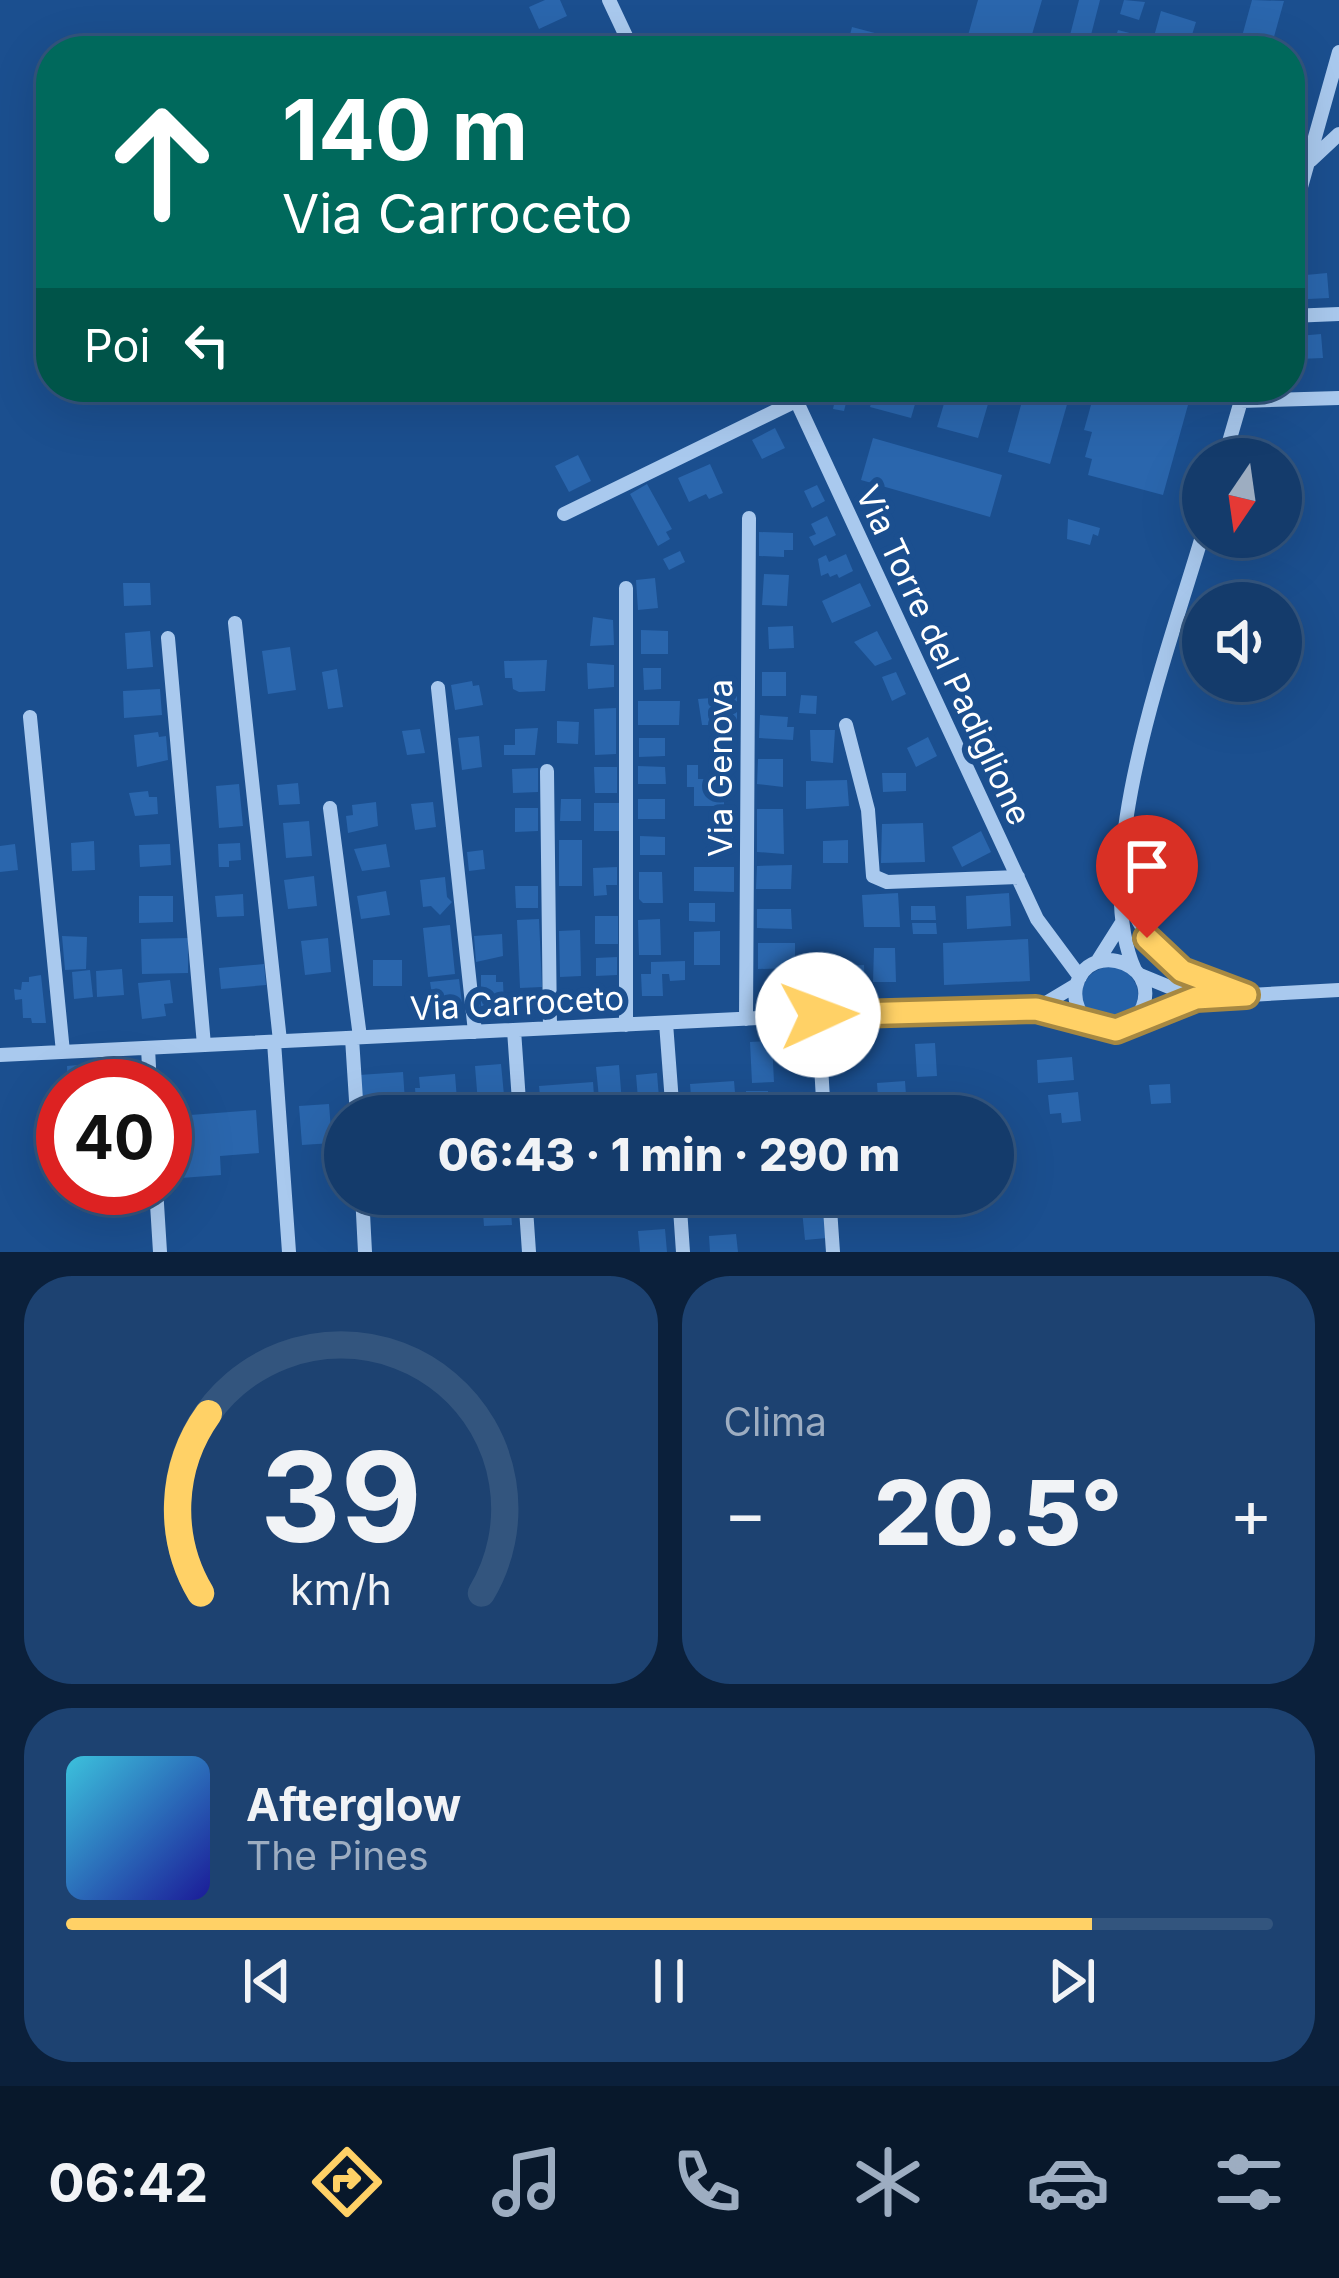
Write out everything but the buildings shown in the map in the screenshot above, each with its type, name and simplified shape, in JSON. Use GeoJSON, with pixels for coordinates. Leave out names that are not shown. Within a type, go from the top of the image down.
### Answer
{"type":"FeatureCollection","features":[{"type":"Feature","properties":{"kind":"street"},"geometry":{"type":"LineString","coordinates":[[609,0],[626,36]]}},
{"type":"Feature","properties":{"kind":"street"},"geometry":{"type":"LineString","coordinates":[[1305,171],[1339,52]]}},
{"type":"Feature","properties":{"kind":"street"},"geometry":{"type":"LineString","coordinates":[[1330,86],[1339,104]]}},
{"type":"Feature","properties":{"kind":"street"},"geometry":{"type":"LineString","coordinates":[[1320,120],[1339,117]]}},
{"type":"Feature","properties":{"kind":"street"},"geometry":{"type":"LineString","coordinates":[[1307,164],[1339,131],[1320,120]]}},
{"type":"Feature","properties":{"kind":"street"},"geometry":{"type":"LineString","coordinates":[[1305,315],[1339,314]]}},
{"type":"Feature","properties":{"kind":"street"},"geometry":{"type":"LineString","coordinates":[[1305,397],[1339,398]]}},
{"type":"Feature","properties":{"kind":"street"},"geometry":{"type":"LineString","coordinates":[[564,514],[778,402]]}},
{"type":"Feature","properties":{"kind":"street","name":"Via Torre del Padiglione"},"geometry":{"type":"LineString","coordinates":[[797,402],[1037,920],[1054,944],[1086,972]]}},
{"type":"Feature","properties":{"kind":"street"},"geometry":{"type":"LineString","coordinates":[[1230,438],[1241,402]]}},
{"type":"Feature","properties":{"kind":"street","name":"Via Genova"},"geometry":{"type":"LineString","coordinates":[[746,1018],[749,518]]}},
{"type":"Feature","properties":{"kind":"street"},"geometry":{"type":"LineString","coordinates":[[1134,1022],[1146,1000],[1120,924],[1121,874],[1137,764],[1196,558]]}},
{"type":"Feature","properties":{"kind":"street"},"geometry":{"type":"LineString","coordinates":[[626,588],[626,1024]]}},
{"type":"Feature","properties":{"kind":"street"},"geometry":{"type":"LineString","coordinates":[[235,623],[277,1041],[289,1252]]}},
{"type":"Feature","properties":{"kind":"street"},"geometry":{"type":"LineString","coordinates":[[168,638],[204,1045]]}},
{"type":"Feature","properties":{"kind":"street"},"geometry":{"type":"LineString","coordinates":[[438,688],[476,1032]]}},
{"type":"Feature","properties":{"kind":"street"},"geometry":{"type":"LineString","coordinates":[[30,717],[63,1052]]}},
{"type":"Feature","properties":{"kind":"street"},"geometry":{"type":"LineString","coordinates":[[846,725],[868,810],[873,876],[887,882],[1018,877]]}},
{"type":"Feature","properties":{"kind":"street"},"geometry":{"type":"LineString","coordinates":[[548,771],[550,1028]]}},
{"type":"Feature","properties":{"kind":"street"},"geometry":{"type":"LineString","coordinates":[[330,808],[356,1038],[356,1095]]}},
{"type":"Feature","properties":{"kind":"street"},"geometry":{"type":"LineString","coordinates":[[1121,874],[1132,912],[1160,954],[1197,979],[1246,995]]}},
{"type":"Feature","properties":{"kind":"street"},"geometry":{"type":"LineString","coordinates":[[1120,924],[1086,972],[1076,1002],[1088,1023],[1106,1030],[1196,998],[1339,990]]}},
{"type":"Feature","properties":{"kind":"street"},"geometry":{"type":"LineString","coordinates":[[1086,972],[1118,961],[1196,998]]}},
{"type":"Feature","properties":{"kind":"street","name":"Via Carroceto"},"geometry":{"type":"LineString","coordinates":[[1036,1009],[1086,972]]}},
{"type":"Feature","properties":{"kind":"street","name":"Via Carroceto"},"geometry":{"type":"LineString","coordinates":[[0,1055],[818,1015],[1036,1009],[1088,1023]]}},
{"type":"Feature","properties":{"kind":"street"},"geometry":{"type":"LineString","coordinates":[[818,1015],[823,1095]]}},
{"type":"Feature","properties":{"kind":"street"},"geometry":{"type":"LineString","coordinates":[[666,1023],[671,1095]]}},
{"type":"Feature","properties":{"kind":"street"},"geometry":{"type":"LineString","coordinates":[[514,1030],[519,1095]]}},
{"type":"Feature","properties":{"kind":"street"},"geometry":{"type":"LineString","coordinates":[[148,1048],[149,1059]]}},
{"type":"Feature","properties":{"kind":"street"},"geometry":{"type":"LineString","coordinates":[[158,1215],[160,1252]]}},
{"type":"Feature","properties":{"kind":"street"},"geometry":{"type":"LineString","coordinates":[[363,1215],[365,1252]]}},
{"type":"Feature","properties":{"kind":"street"},"geometry":{"type":"LineString","coordinates":[[527,1215],[530,1252]]}},
{"type":"Feature","properties":{"kind":"street"},"geometry":{"type":"LineString","coordinates":[[680,1215],[683,1252]]}},
{"type":"Feature","properties":{"kind":"street"},"geometry":{"type":"LineString","coordinates":[[831,1215],[833,1252]]}},
{"type":"Feature","properties":{"kind":"shaded area"},"geometry":{"type":"Polygon","coordinates":[[[1110,967],[1130,975],[1138,995],[1130,1015],[1110,1023],[1090,1015],[1082,995],[1090,975],[1110,967]]]}},
{"type":"Feature","properties":{"kind":"route"},"geometry":{"type":"LineString","coordinates":[[818,1015],[1036,1009],[1116,1030],[1196,998],[1246,995],[1182,971],[1147,938]]}}]}
